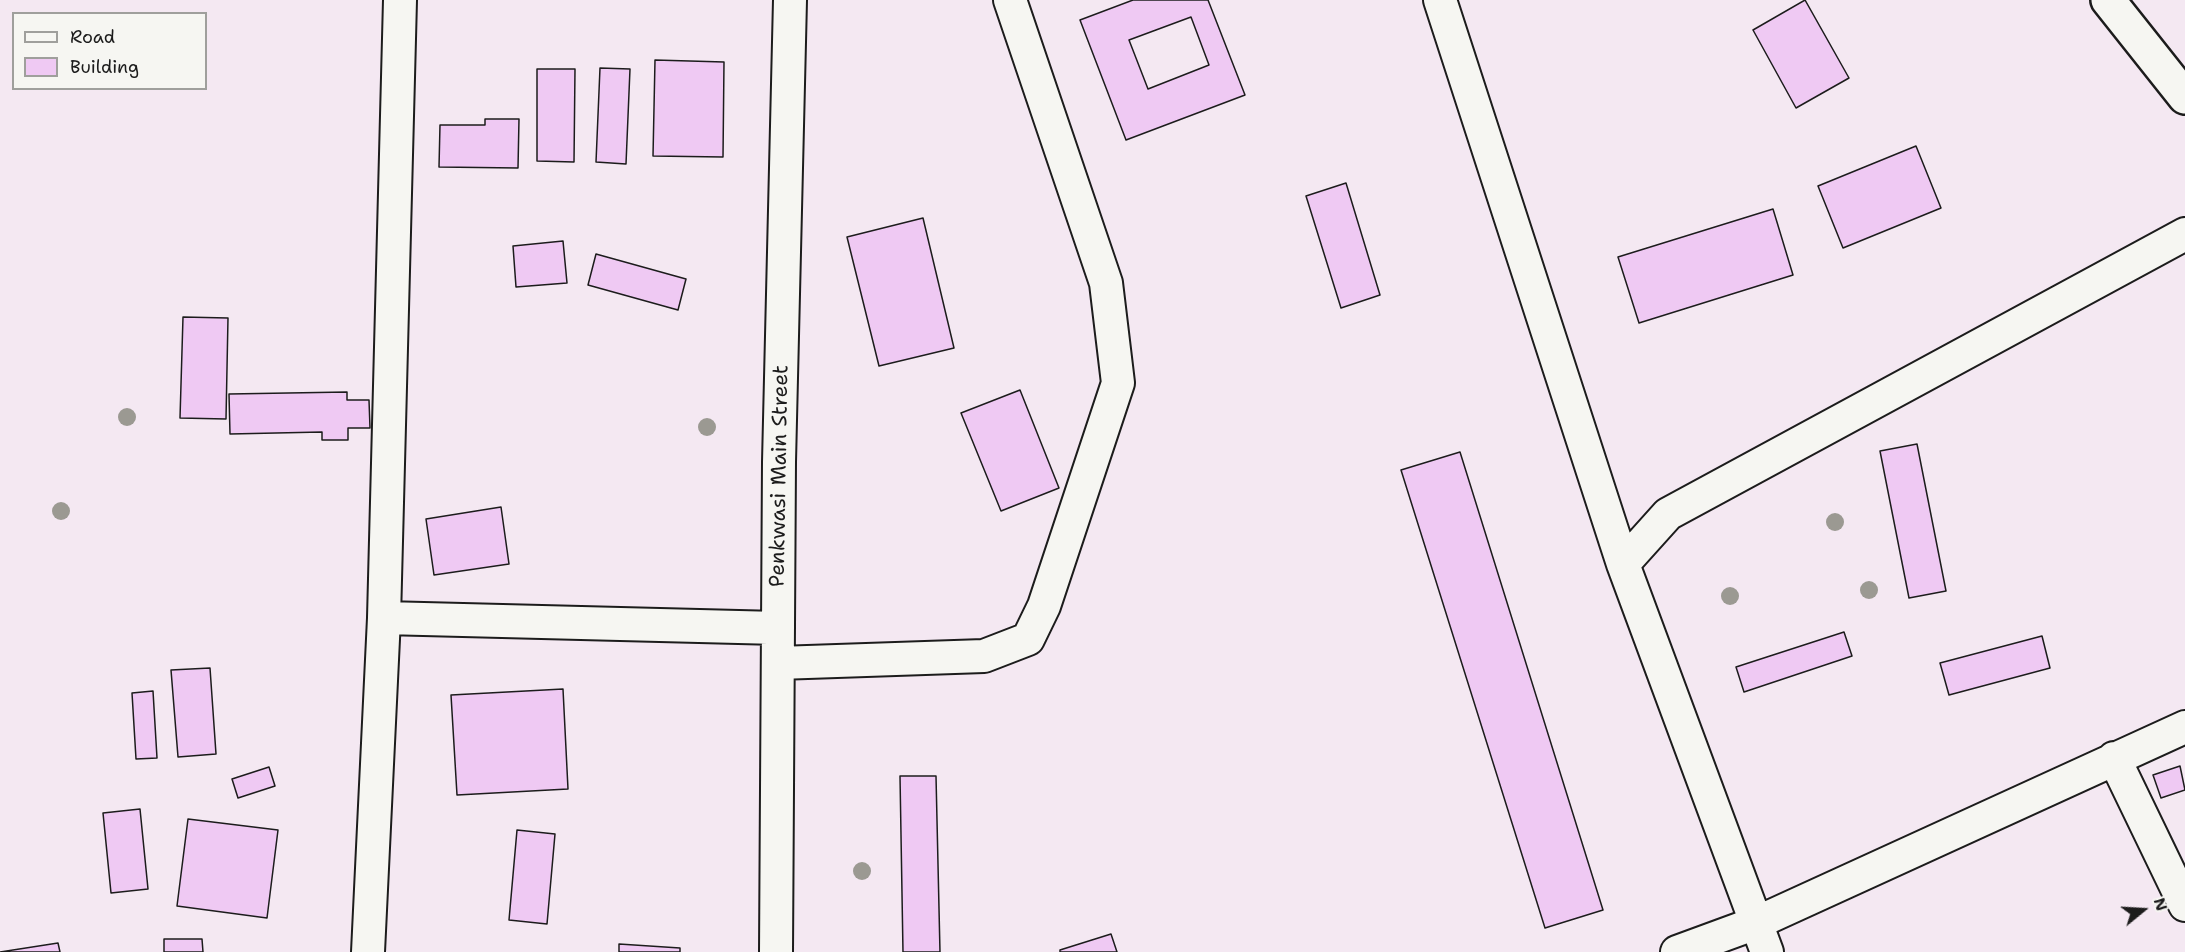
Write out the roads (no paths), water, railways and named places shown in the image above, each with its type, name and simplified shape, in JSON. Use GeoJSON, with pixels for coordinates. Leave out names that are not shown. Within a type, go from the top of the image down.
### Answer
{"type":"FeatureCollection","features":[{"type":"Feature","properties":{"kind":"highway"},"geometry":{"type":"LineString","coordinates":[[2108,0],[2185,97]]}},
{"type":"Feature","properties":{"kind":"street"},"geometry":{"type":"LineString","coordinates":[[368,952],[384,618],[400,0]]}},
{"type":"Feature","properties":{"kind":"street","name":"Penkwasi Main Street"},"geometry":{"type":"LineString","coordinates":[[776,952],[778,628],[790,0]]}},
{"type":"Feature","properties":{"kind":"street"},"geometry":{"type":"LineString","coordinates":[[778,663],[984,656],[1028,639],[1044,606],[1118,382],[1106,284],[1010,0]]}},
{"type":"Feature","properties":{"kind":"street"},"geometry":{"type":"LineString","coordinates":[[1440,0],[1623,564],[1767,952]]}},
{"type":"Feature","properties":{"kind":"street"},"geometry":{"type":"LineString","coordinates":[[1623,564],[1668,514],[2185,234]]}},
{"type":"Feature","properties":{"kind":"street"},"geometry":{"type":"LineString","coordinates":[[384,618],[778,628]]}},
{"type":"Feature","properties":{"kind":"street"},"geometry":{"type":"LineString","coordinates":[[1677,952],[1756,923],[2185,727]]}},
{"type":"Feature","properties":{"kind":"street"},"geometry":{"type":"LineString","coordinates":[[2114,758],[2185,905]]}}]}
